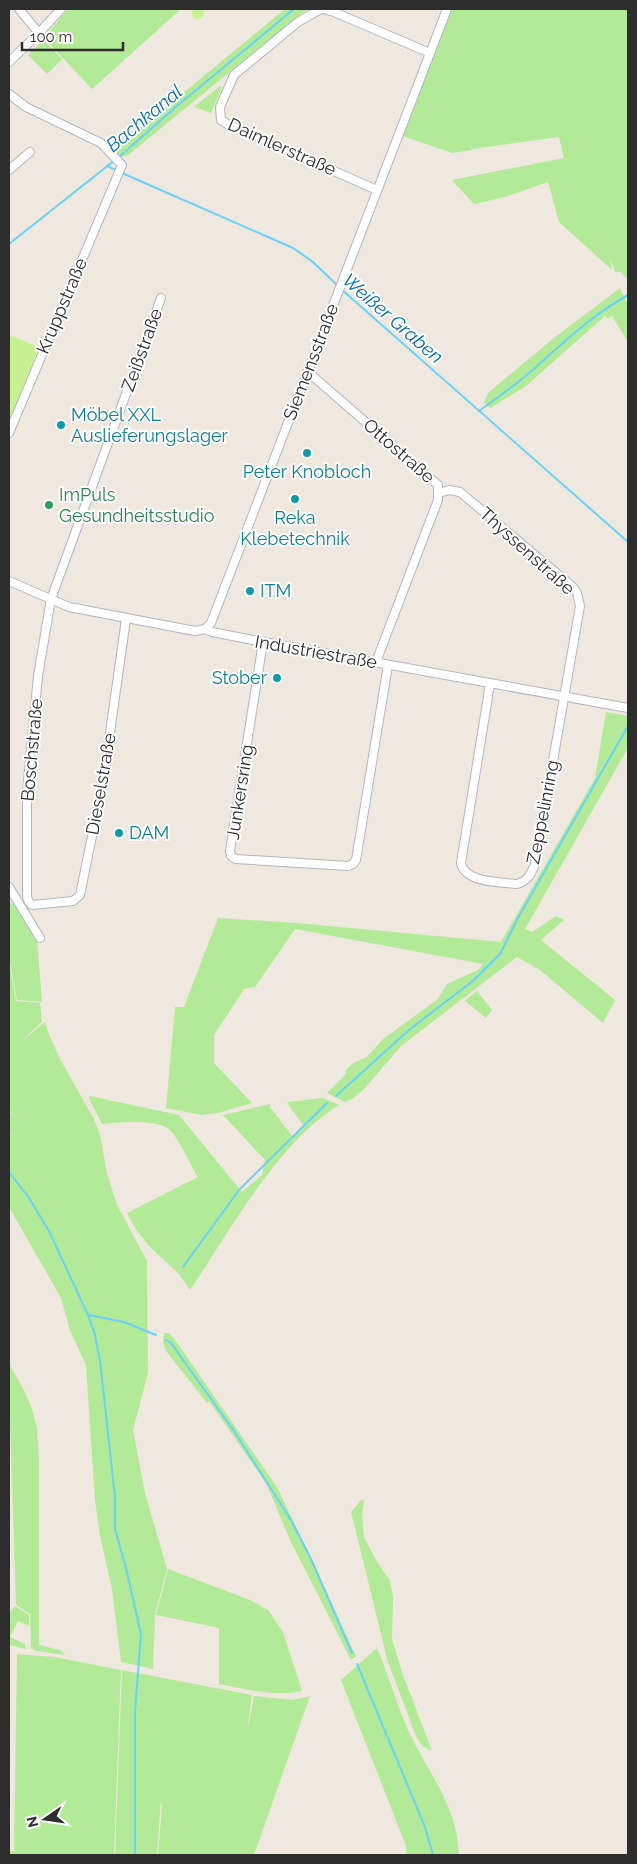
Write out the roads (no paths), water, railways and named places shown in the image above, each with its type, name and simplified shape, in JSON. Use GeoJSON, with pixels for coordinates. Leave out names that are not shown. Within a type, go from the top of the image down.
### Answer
{"type":"FeatureCollection","features":[{"type":"Feature","properties":{"kind":"street"},"geometry":{"type":"LineString","coordinates":[[19,9],[39,33]]}},
{"type":"Feature","properties":{"kind":"street"},"geometry":{"type":"LineString","coordinates":[[9,62],[61,9]]}},
{"type":"Feature","properties":{"kind":"street","name":"Daimlerstraße"},"geometry":{"type":"LineString","coordinates":[[377,190],[229,126],[221,120],[220,106],[234,75],[298,22],[322,9],[334,12],[430,53]]}},
{"type":"Feature","properties":{"kind":"street","name":"Siemensstraße"},"geometry":{"type":"LineString","coordinates":[[205,629],[211,622],[447,9]]}},
{"type":"Feature","properties":{"kind":"street","name":"Kruppstraße"},"geometry":{"type":"LineString","coordinates":[[9,94],[26,107],[101,143],[118,167],[9,433]]}},
{"type":"Feature","properties":{"kind":"street"},"geometry":{"type":"LineString","coordinates":[[9,170],[30,152]]}},
{"type":"Feature","properties":{"kind":"street","name":"Zeißstraße"},"geometry":{"type":"LineString","coordinates":[[51,599],[161,298]]}},
{"type":"Feature","properties":{"kind":"street","name":"Ottostraße"},"geometry":{"type":"LineString","coordinates":[[308,372],[438,485],[438,500],[376,662]]}},
{"type":"Feature","properties":{"kind":"street","name":"Thyssenstraße"},"geometry":{"type":"LineString","coordinates":[[439,493],[449,490],[460,492],[577,593],[580,606],[564,697]]}},
{"type":"Feature","properties":{"kind":"street","name":"Industriestraße"},"geometry":{"type":"LineString","coordinates":[[9,581],[69,607],[88,612],[195,631],[205,629],[263,642],[628,708]]}},
{"type":"Feature","properties":{"kind":"street","name":"Boschstraße"},"geometry":{"type":"LineString","coordinates":[[29,902],[27,888],[27,791],[38,676],[51,599]]}},
{"type":"Feature","properties":{"kind":"street","name":"Dieselstraße"},"geometry":{"type":"LineString","coordinates":[[29,902],[32,905],[73,901],[80,895],[103,782],[126,619]]}},
{"type":"Feature","properties":{"kind":"street","name":"Junkersring"},"geometry":{"type":"LineString","coordinates":[[263,642],[230,851],[231,856],[236,859],[348,866],[353,864],[356,860],[388,665]]}},
{"type":"Feature","properties":{"kind":"street","name":"Zeppelinring"},"geometry":{"type":"LineString","coordinates":[[490,684],[462,863],[462,869],[471,878],[517,884],[523,883],[532,873],[564,697]]}},
{"type":"Feature","properties":{"kind":"street"},"geometry":{"type":"LineString","coordinates":[[9,887],[40,938]]}},
{"type":"Feature","properties":{"kind":"waterway","name":"Bachkanal"},"geometry":{"type":"LineString","coordinates":[[119,157],[178,105],[294,9]]}},
{"type":"Feature","properties":{"kind":"waterway","name":"Bachkanal"},"geometry":{"type":"LineString","coordinates":[[9,244],[115,160]]}},
{"type":"Feature","properties":{"kind":"waterway","name":"Weißer Graben"},"geometry":{"type":"LineString","coordinates":[[107,166],[118,171]]}},
{"type":"Feature","properties":{"kind":"waterway","name":"Weißer Graben"},"geometry":{"type":"LineString","coordinates":[[122,173],[293,248],[313,262],[338,286]]}},
{"type":"Feature","properties":{"kind":"waterway","name":"Weißer Graben"},"geometry":{"type":"LineString","coordinates":[[341,289],[628,542]]}},
{"type":"Feature","properties":{"kind":"waterway"},"geometry":{"type":"LineString","coordinates":[[479,411],[522,379],[588,322],[628,295]]}},
{"type":"Feature","properties":{"kind":"waterway"},"geometry":{"type":"LineString","coordinates":[[336,1096],[409,1030],[474,980],[500,954],[519,916],[628,726]]}},
{"type":"Feature","properties":{"kind":"waterway"},"geometry":{"type":"LineString","coordinates":[[183,1267],[239,1190],[327,1103]]}},
{"type":"Feature","properties":{"kind":"waterway"},"geometry":{"type":"LineString","coordinates":[[9,1172],[29,1198],[49,1231],[88,1315],[94,1331],[100,1360],[115,1497],[115,1529],[141,1634],[135,1711],[135,1855]]}},
{"type":"Feature","properties":{"kind":"waterway"},"geometry":{"type":"LineString","coordinates":[[89,1315],[124,1322],[156,1335]]}},
{"type":"Feature","properties":{"kind":"waterway"},"geometry":{"type":"LineString","coordinates":[[166,1340],[171,1343],[234,1431],[291,1520],[311,1559],[352,1653]]}},
{"type":"Feature","properties":{"kind":"waterway"},"geometry":{"type":"LineString","coordinates":[[357,1664],[425,1827],[433,1855]]}},
{"type":"Feature","properties":{"kind":"place","name":"Möbel XXL Auslieferungslager"},"geometry":{"type":"Point","coordinates":[61,425]}},
{"type":"Feature","properties":{"kind":"place","name":"Peter Knobloch"},"geometry":{"type":"Point","coordinates":[307,453]}},
{"type":"Feature","properties":{"kind":"place","name":"Reka Klebetechnik"},"geometry":{"type":"Point","coordinates":[295,499]}},
{"type":"Feature","properties":{"kind":"place","name":"ImPuls Gesundheitsstudio"},"geometry":{"type":"Point","coordinates":[49,505]}},
{"type":"Feature","properties":{"kind":"place","name":"ITM"},"geometry":{"type":"Point","coordinates":[250,591]}},
{"type":"Feature","properties":{"kind":"place","name":"Stober"},"geometry":{"type":"Point","coordinates":[277,678]}},
{"type":"Feature","properties":{"kind":"place","name":"DAM"},"geometry":{"type":"Point","coordinates":[119,833]}}]}
